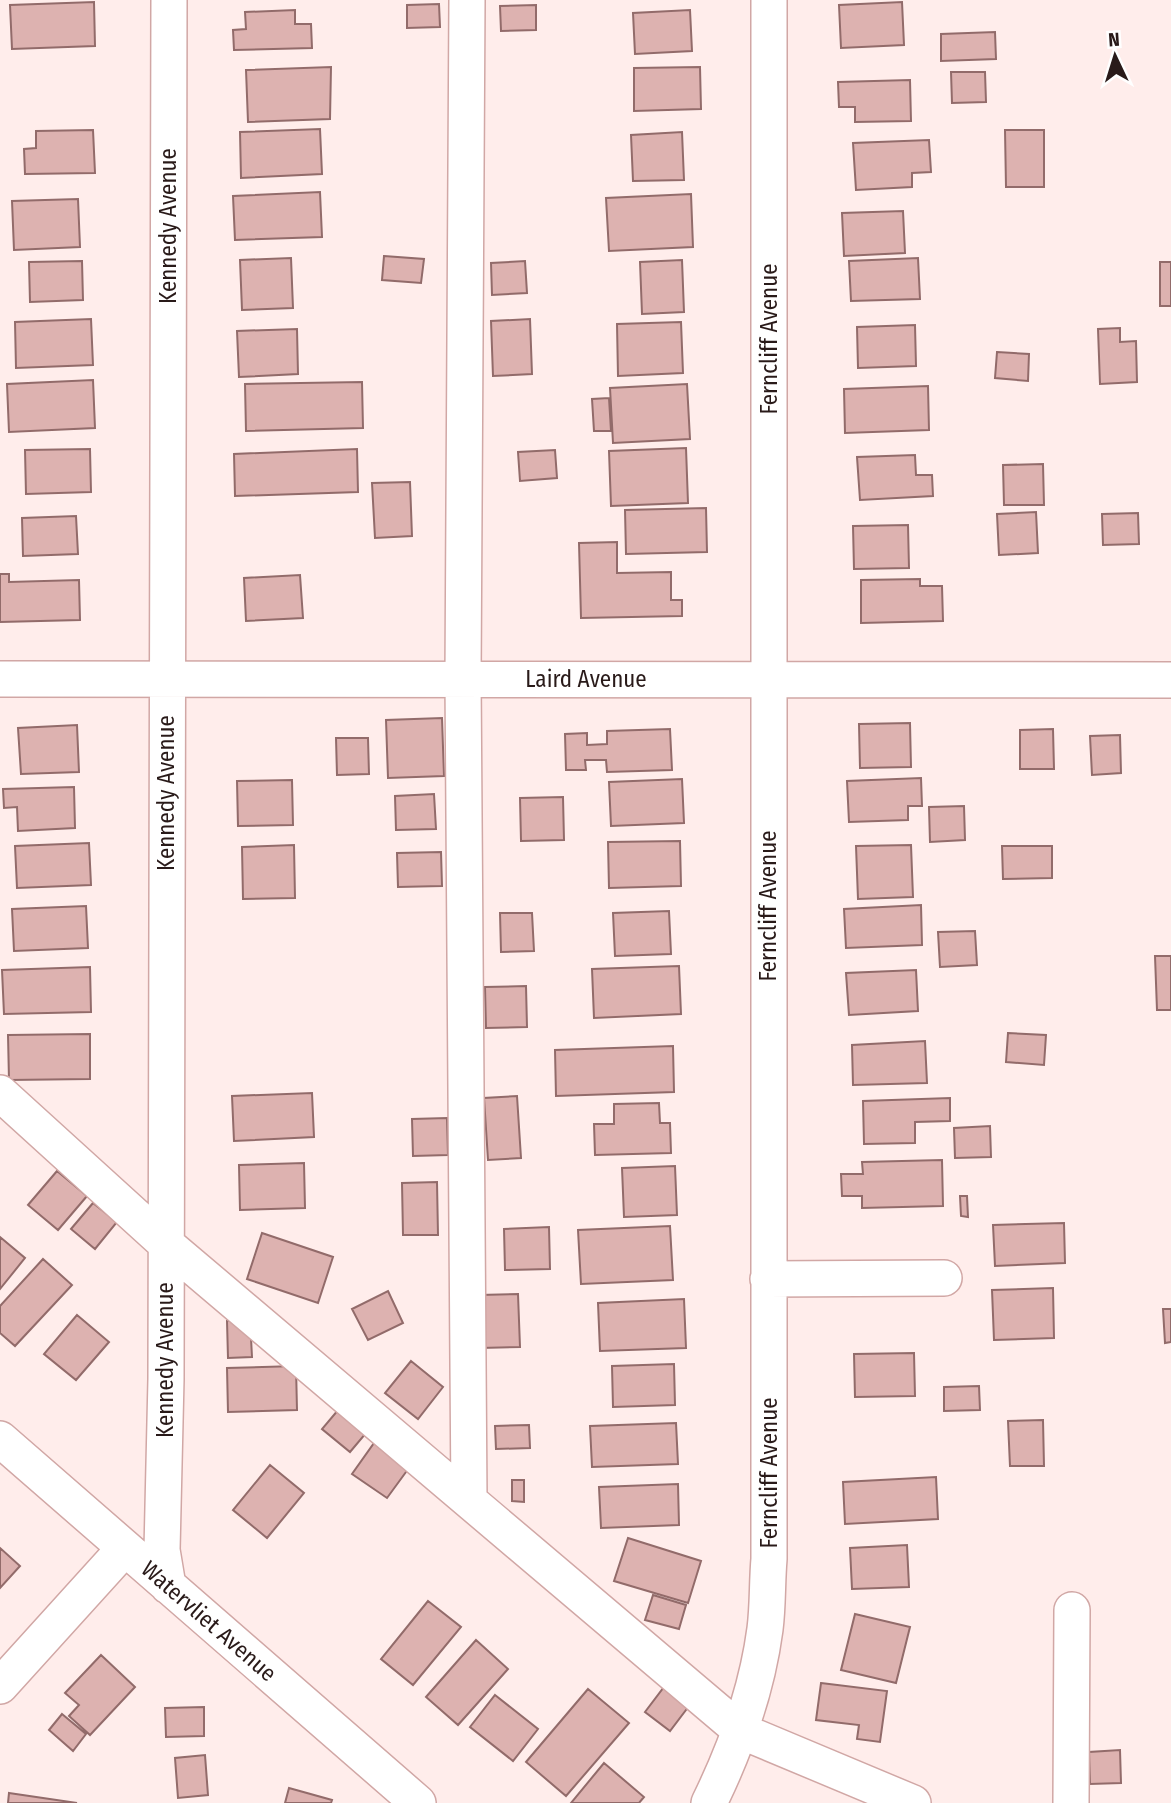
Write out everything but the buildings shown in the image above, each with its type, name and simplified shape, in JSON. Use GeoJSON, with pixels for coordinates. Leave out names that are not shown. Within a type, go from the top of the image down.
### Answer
{"type":"FeatureCollection","features":[{"type":"Feature","properties":{"kind":"street","name":"Kennedy Avenue"},"geometry":{"type":"LineString","coordinates":[[168,1586],[162,1550],[166,1379],[169,0]]}},
{"type":"Feature","properties":{"kind":"street"},"geometry":{"type":"LineString","coordinates":[[467,0],[463,678],[469,1500]]}},
{"type":"Feature","properties":{"kind":"street","name":"Ferncliff Avenue"},"geometry":{"type":"LineString","coordinates":[[709,1803],[741,1731],[765,1629],[769,1559],[769,0]]}},
{"type":"Feature","properties":{"kind":"street","name":"Laird Avenue"},"geometry":{"type":"LineString","coordinates":[[0,679],[1171,680]]}},
{"type":"Feature","properties":{"kind":"street"},"geometry":{"type":"LineString","coordinates":[[0,1093],[165,1243],[741,1731],[913,1803]]}},
{"type":"Feature","properties":{"kind":"street"},"geometry":{"type":"LineString","coordinates":[[768,1279],[944,1279]]}},
{"type":"Feature","properties":{"kind":"street","name":"Watervliet Avenue"},"geometry":{"type":"LineString","coordinates":[[0,1439],[418,1803]]}},
{"type":"Feature","properties":{"kind":"street"},"geometry":{"type":"LineString","coordinates":[[0,1686],[125,1548]]}},
{"type":"Feature","properties":{"kind":"street"},"geometry":{"type":"LineString","coordinates":[[1070,1803],[1072,1610]]}}]}
